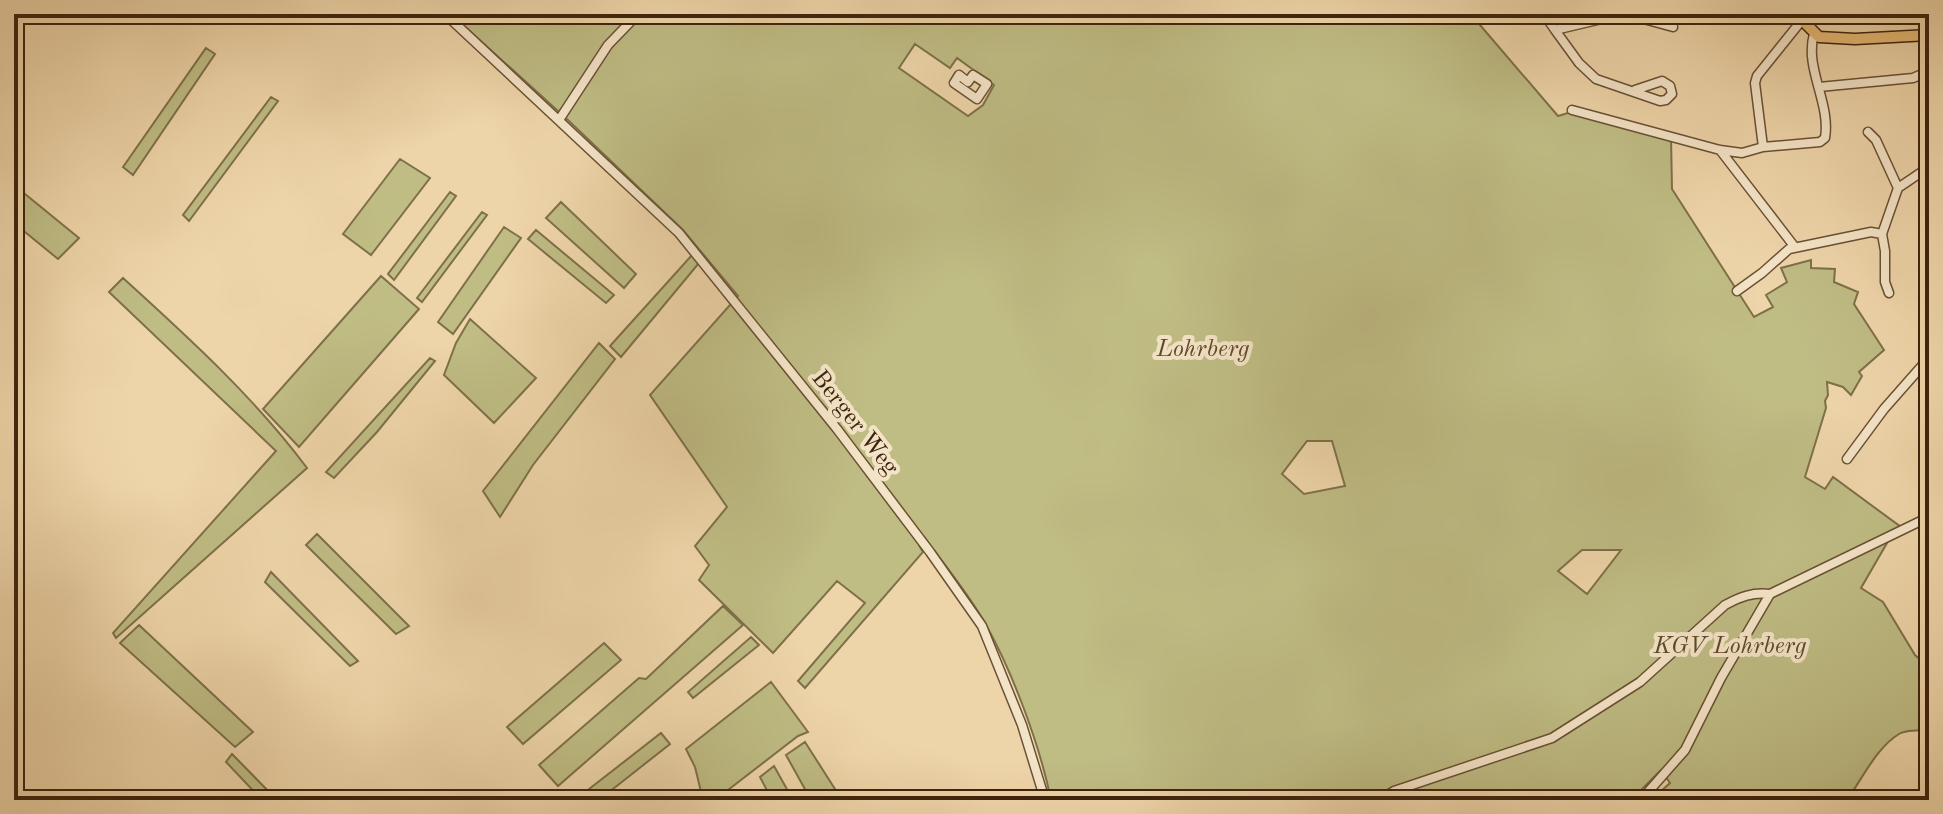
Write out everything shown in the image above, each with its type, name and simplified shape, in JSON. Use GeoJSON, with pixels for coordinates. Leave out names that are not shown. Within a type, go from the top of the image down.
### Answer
{"type":"FeatureCollection","features":[{"type":"Feature","properties":{"kind":"main road"},"geometry":{"type":"LineString","coordinates":[[1806,22],[1819,37],[1855,39],[1929,35]]}},
{"type":"Feature","properties":{"kind":"street","name":"Berger Weg"},"geometry":{"type":"LineString","coordinates":[[445,14],[679,233],[784,361],[982,626],[1022,725],[1045,800]]}},
{"type":"Feature","properties":{"kind":"street"},"geometry":{"type":"LineString","coordinates":[[559,120],[608,45],[638,14]]}},
{"type":"Feature","properties":{"kind":"street"},"geometry":{"type":"LineString","coordinates":[[1544,14],[1590,74],[1618,87],[1635,90]]}},
{"type":"Feature","properties":{"kind":"street"},"geometry":{"type":"LineString","coordinates":[[1555,30],[1610,17],[1641,16],[1673,27]]}},
{"type":"Feature","properties":{"kind":"street"},"geometry":{"type":"LineString","coordinates":[[1572,110],[1720,150],[1742,153],[1763,147],[1823,140],[1825,120],[1806,22]]}},
{"type":"Feature","properties":{"kind":"street"},"geometry":{"type":"LineString","coordinates":[[1763,147],[1755,83],[1757,76],[1806,22]]}},
{"type":"Feature","properties":{"kind":"street"},"geometry":{"type":"LineString","coordinates":[[1819,87],[1913,78],[1929,71]]}},
{"type":"Feature","properties":{"kind":"street"},"geometry":{"type":"LineString","coordinates":[[1868,132],[1876,140],[1898,188]]}},
{"type":"Feature","properties":{"kind":"street"},"geometry":{"type":"LineString","coordinates":[[1720,150],[1794,246]]}},
{"type":"Feature","properties":{"kind":"street"},"geometry":{"type":"LineString","coordinates":[[1738,174],[1742,153]]}},
{"type":"Feature","properties":{"kind":"street"},"geometry":{"type":"LineString","coordinates":[[1889,293],[1885,282],[1882,234],[1898,188],[1929,167]]}},
{"type":"Feature","properties":{"kind":"street"},"geometry":{"type":"LineString","coordinates":[[1737,291],[1794,246],[1871,232],[1882,234]]}},
{"type":"Feature","properties":{"kind":"street"},"geometry":{"type":"LineString","coordinates":[[1847,459],[1884,409],[1929,357]]}},
{"type":"Feature","properties":{"kind":"street"},"geometry":{"type":"LineString","coordinates":[[1380,800],[1394,791],[1552,738],[1640,682],[1725,605],[1741,596],[1770,594],[1929,517]]}},
{"type":"Feature","properties":{"kind":"street"},"geometry":{"type":"LineString","coordinates":[[1641,800],[1685,750],[1721,678],[1770,594]]}},
{"type":"Feature","properties":{"kind":"green space","name":"KGV Lohrberg"},"geometry":{"type":"Polygon","coordinates":[[[451,14],[1492,14],[1480,25],[1558,116],[1571,112],[1671,137],[1672,189],[1754,317],[1773,307],[1766,295],[1787,282],[1781,268],[1811,260],[1811,268],[1835,269],[1834,282],[1858,292],[1854,304],[1884,350],[1859,372],[1862,376],[1851,395],[1843,387],[1827,382],[1826,408],[1805,477],[1825,489],[1833,477],[1901,527],[1894,531],[1861,588],[1883,602],[1915,655],[1929,667],[1929,725],[1922,730],[1903,732],[1891,740],[1877,755],[1847,800],[1651,800],[1670,783],[1661,770],[1631,800],[1051,800],[1033,734],[996,644],[972,602],[925,538],[919,545],[923,552],[805,688],[798,681],[865,603],[837,581],[773,653],[699,580],[709,565],[695,546],[727,507],[650,395],[738,296],[683,230],[451,14]],[[915,44],[899,68],[968,116],[983,105],[994,85],[957,58],[950,68],[915,44]],[[1307,441],[1282,474],[1304,494],[1345,486],[1332,441],[1307,441]],[[1582,550],[1558,571],[1587,594],[1621,550],[1582,550]]]}},
{"type":"Feature","properties":{"kind":"green space"},"geometry":{"type":"Polygon","coordinates":[[[206,48],[215,54],[133,175],[123,167],[206,48]]]}},
{"type":"Feature","properties":{"kind":"green space"},"geometry":{"type":"Polygon","coordinates":[[[271,97],[278,101],[189,221],[183,215],[271,97]]]}},
{"type":"Feature","properties":{"kind":"green space"},"geometry":{"type":"Polygon","coordinates":[[[400,159],[430,178],[371,255],[343,234],[400,159]]]}},
{"type":"Feature","properties":{"kind":"green space"},"geometry":{"type":"Polygon","coordinates":[[[14,185],[79,238],[58,259],[14,223],[14,185]]]}},
{"type":"Feature","properties":{"kind":"green space"},"geometry":{"type":"Polygon","coordinates":[[[450,192],[456,196],[394,280],[388,274],[450,192]]]}},
{"type":"Feature","properties":{"kind":"green space"},"geometry":{"type":"Polygon","coordinates":[[[561,202],[636,274],[624,288],[546,218],[561,202]]]}},
{"type":"Feature","properties":{"kind":"green space"},"geometry":{"type":"Polygon","coordinates":[[[482,212],[487,215],[422,302],[417,298],[482,212]]]}},
{"type":"Feature","properties":{"kind":"green space"},"geometry":{"type":"Polygon","coordinates":[[[504,227],[521,238],[453,334],[438,322],[504,227]]]}},
{"type":"Feature","properties":{"kind":"green space"},"geometry":{"type":"Polygon","coordinates":[[[536,230],[614,295],[606,303],[528,239],[536,230]]]}},
{"type":"Feature","properties":{"kind":"green space"},"geometry":{"type":"Polygon","coordinates":[[[692,255],[699,263],[621,357],[610,346],[692,255]]]}},
{"type":"Feature","properties":{"kind":"green space"},"geometry":{"type":"Polygon","coordinates":[[[381,276],[419,309],[299,447],[263,409],[381,276]]]}},
{"type":"Feature","properties":{"kind":"green space"},"geometry":{"type":"Polygon","coordinates":[[[123,278],[243,393],[307,468],[116,638],[113,633],[276,451],[109,292],[123,278]]]}},
{"type":"Feature","properties":{"kind":"green space"},"geometry":{"type":"Polygon","coordinates":[[[470,319],[536,378],[494,423],[444,375],[456,343],[470,319]]]}},
{"type":"Feature","properties":{"kind":"green space"},"geometry":{"type":"Polygon","coordinates":[[[599,343],[615,359],[533,465],[500,517],[483,491],[599,343]]]}},
{"type":"Feature","properties":{"kind":"green space"},"geometry":{"type":"Polygon","coordinates":[[[430,358],[435,361],[377,432],[334,478],[326,472],[430,358]]]}},
{"type":"Feature","properties":{"kind":"green space"},"geometry":{"type":"Polygon","coordinates":[[[317,534],[409,626],[396,634],[306,545],[317,534]]]}},
{"type":"Feature","properties":{"kind":"green space"},"geometry":{"type":"Polygon","coordinates":[[[271,572],[358,661],[350,666],[265,582],[271,572]]]}},
{"type":"Feature","properties":{"kind":"green space"},"geometry":{"type":"Polygon","coordinates":[[[723,606],[743,625],[558,786],[539,765],[639,678],[646,679],[723,606]]]}},
{"type":"Feature","properties":{"kind":"green space"},"geometry":{"type":"Polygon","coordinates":[[[139,625],[253,732],[235,747],[120,643],[139,625]]]}},
{"type":"Feature","properties":{"kind":"green space"},"geometry":{"type":"Polygon","coordinates":[[[751,637],[759,645],[693,698],[688,692],[751,637]]]}},
{"type":"Feature","properties":{"kind":"green space"},"geometry":{"type":"Polygon","coordinates":[[[604,643],[621,660],[523,744],[507,727],[604,643]]]}},
{"type":"Feature","properties":{"kind":"green space"},"geometry":{"type":"Polygon","coordinates":[[[771,682],[808,732],[798,736],[715,800],[703,800],[695,767],[686,749],[771,682]]]}},
{"type":"Feature","properties":{"kind":"green space"},"geometry":{"type":"Polygon","coordinates":[[[661,733],[670,744],[599,800],[575,800],[661,733]]]}},
{"type":"Feature","properties":{"kind":"green space"},"geometry":{"type":"Polygon","coordinates":[[[805,742],[842,800],[811,800],[786,755],[805,742]]]}},
{"type":"Feature","properties":{"kind":"green space"},"geometry":{"type":"Polygon","coordinates":[[[232,754],[277,800],[262,800],[226,762],[232,754]]]}},
{"type":"Feature","properties":{"kind":"green space"},"geometry":{"type":"Polygon","coordinates":[[[774,766],[793,800],[772,800],[760,777],[774,766]]]}},
{"type":"Feature","properties":{"kind":"park label","name":"Lohrberg"},"geometry":{"type":"Point","coordinates":[1203,348]}}]}
